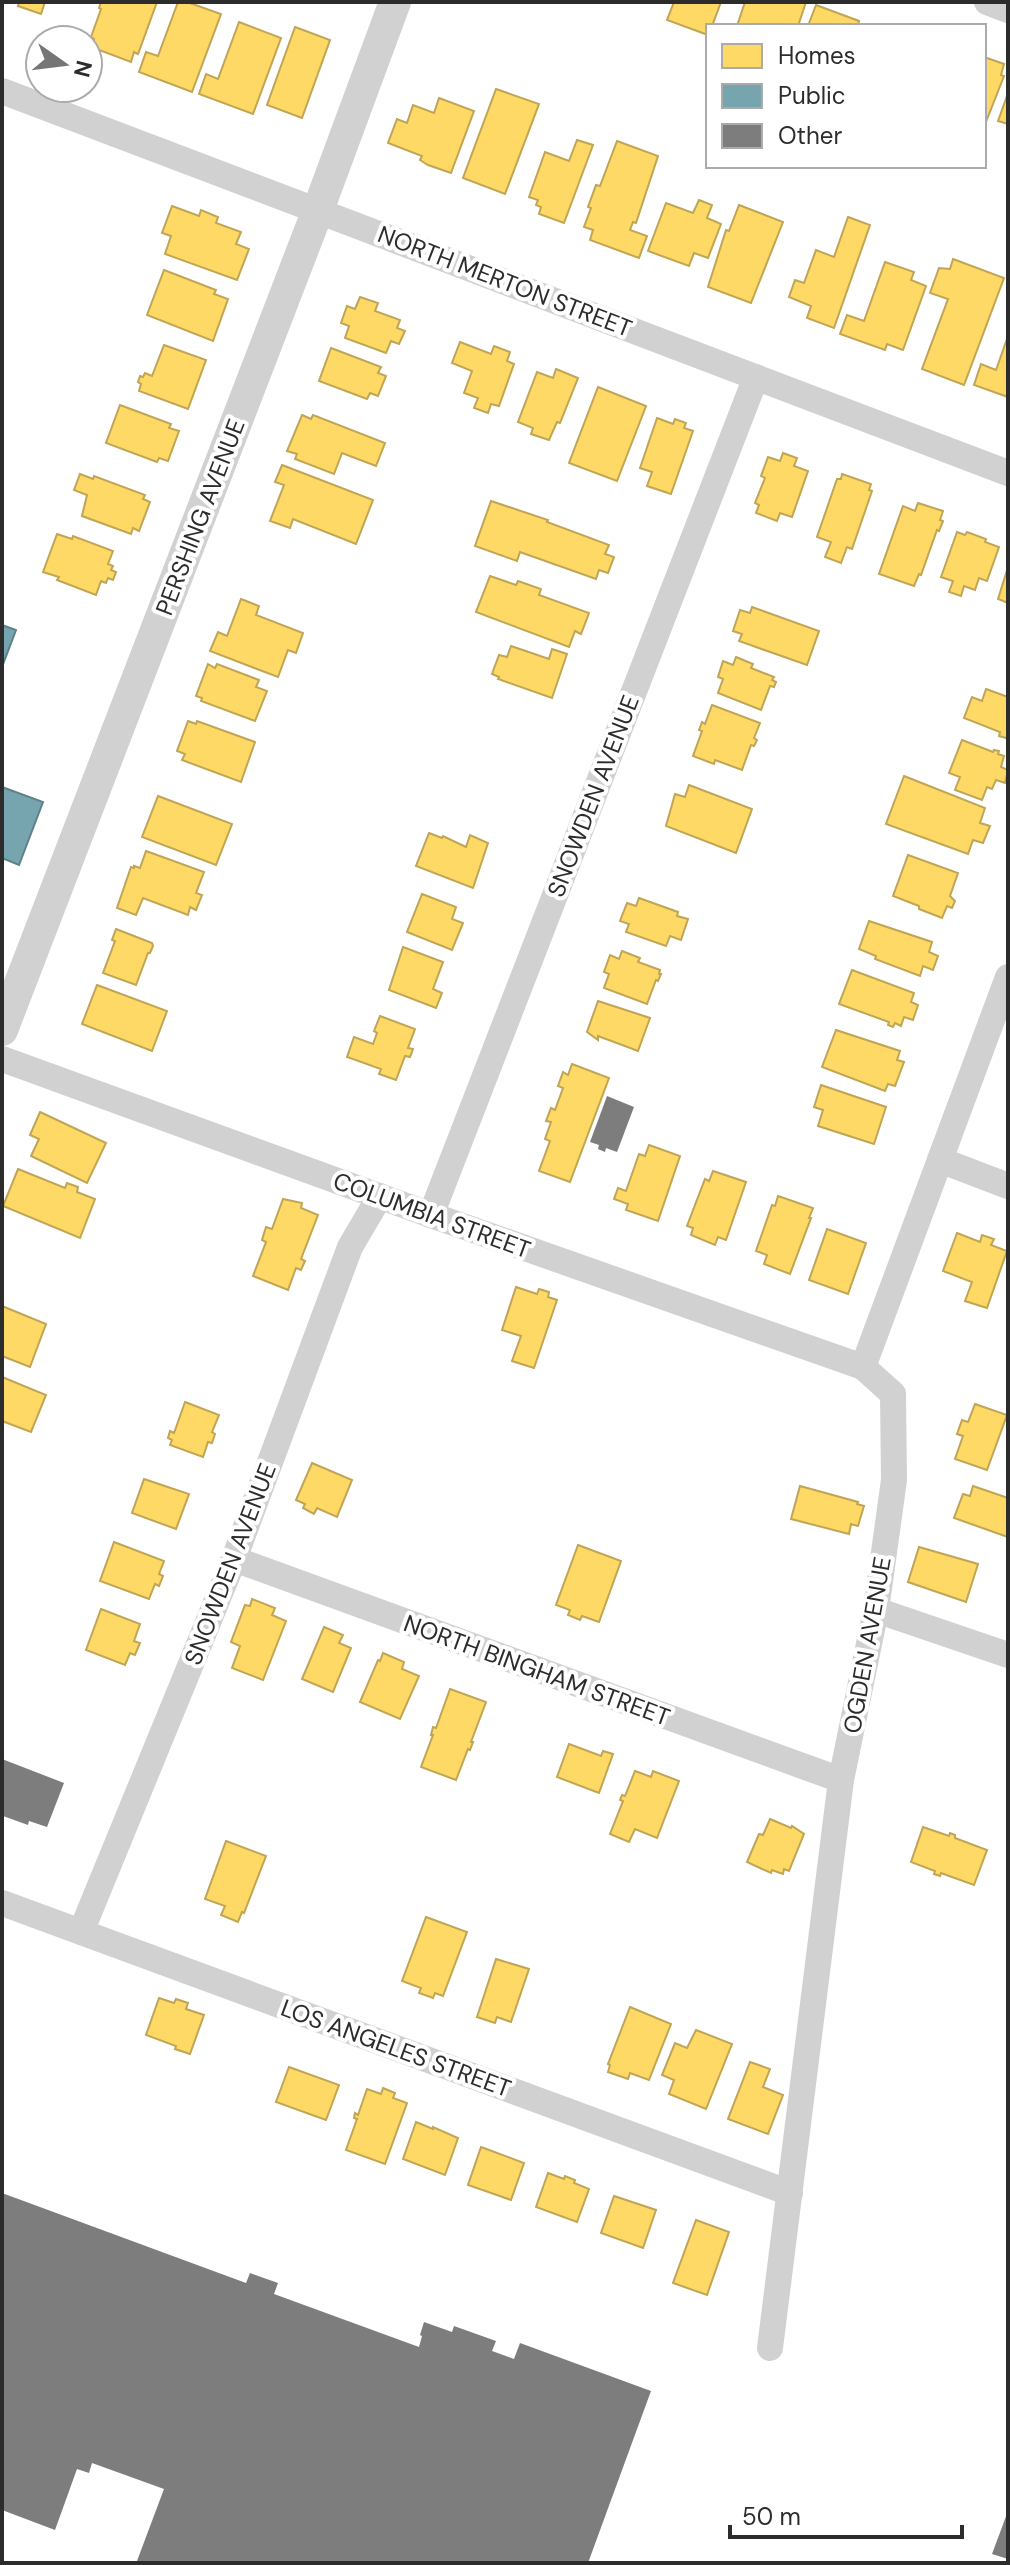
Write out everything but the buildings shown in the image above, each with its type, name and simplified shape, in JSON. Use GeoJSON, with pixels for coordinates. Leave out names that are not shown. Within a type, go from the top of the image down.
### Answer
{"type":"FeatureCollection","features":[{"type":"Feature","properties":{"kind":"street","name":"PERSHING AVENUE"},"geometry":{"type":"LineString","coordinates":[[2,1030],[395,2]]}},
{"type":"Feature","properties":{"kind":"street"},"geometry":{"type":"LineString","coordinates":[[987,2],[1008,10]]}},
{"type":"Feature","properties":{"kind":"street","name":"NORTH MERTON STREET"},"geometry":{"type":"LineString","coordinates":[[2,91],[1008,473]]}},
{"type":"Feature","properties":{"kind":"street","name":"SNOWDEN AVENUE"},"geometry":{"type":"LineString","coordinates":[[431,1215],[756,377]]}},
{"type":"Feature","properties":{"kind":"street"},"geometry":{"type":"LineString","coordinates":[[863,1367],[1008,977]]}},
{"type":"Feature","properties":{"kind":"street","name":"COLUMBIA STREET"},"geometry":{"type":"LineString","coordinates":[[2,1059],[863,1367]]}},
{"type":"Feature","properties":{"kind":"street"},"geometry":{"type":"LineString","coordinates":[[940,1160],[1008,1186]]}},
{"type":"Feature","properties":{"kind":"street","name":"SNOWDEN AVENUE"},"geometry":{"type":"LineString","coordinates":[[81,1932],[234,1559],[350,1247],[380,1196]]}},
{"type":"Feature","properties":{"kind":"street","name":"OGDEN AVENUE"},"geometry":{"type":"LineString","coordinates":[[770,2348],[841,1780],[876,1610],[894,1480],[893,1394],[863,1367]]}},
{"type":"Feature","properties":{"kind":"street","name":"NORTH BINGHAM STREET"},"geometry":{"type":"LineString","coordinates":[[234,1559],[841,1780]]}},
{"type":"Feature","properties":{"kind":"street"},"geometry":{"type":"LineString","coordinates":[[876,1610],[1008,1655]]}},
{"type":"Feature","properties":{"kind":"street","name":"LOS ANGELES STREET"},"geometry":{"type":"LineString","coordinates":[[2,1903],[790,2193]]}}]}
